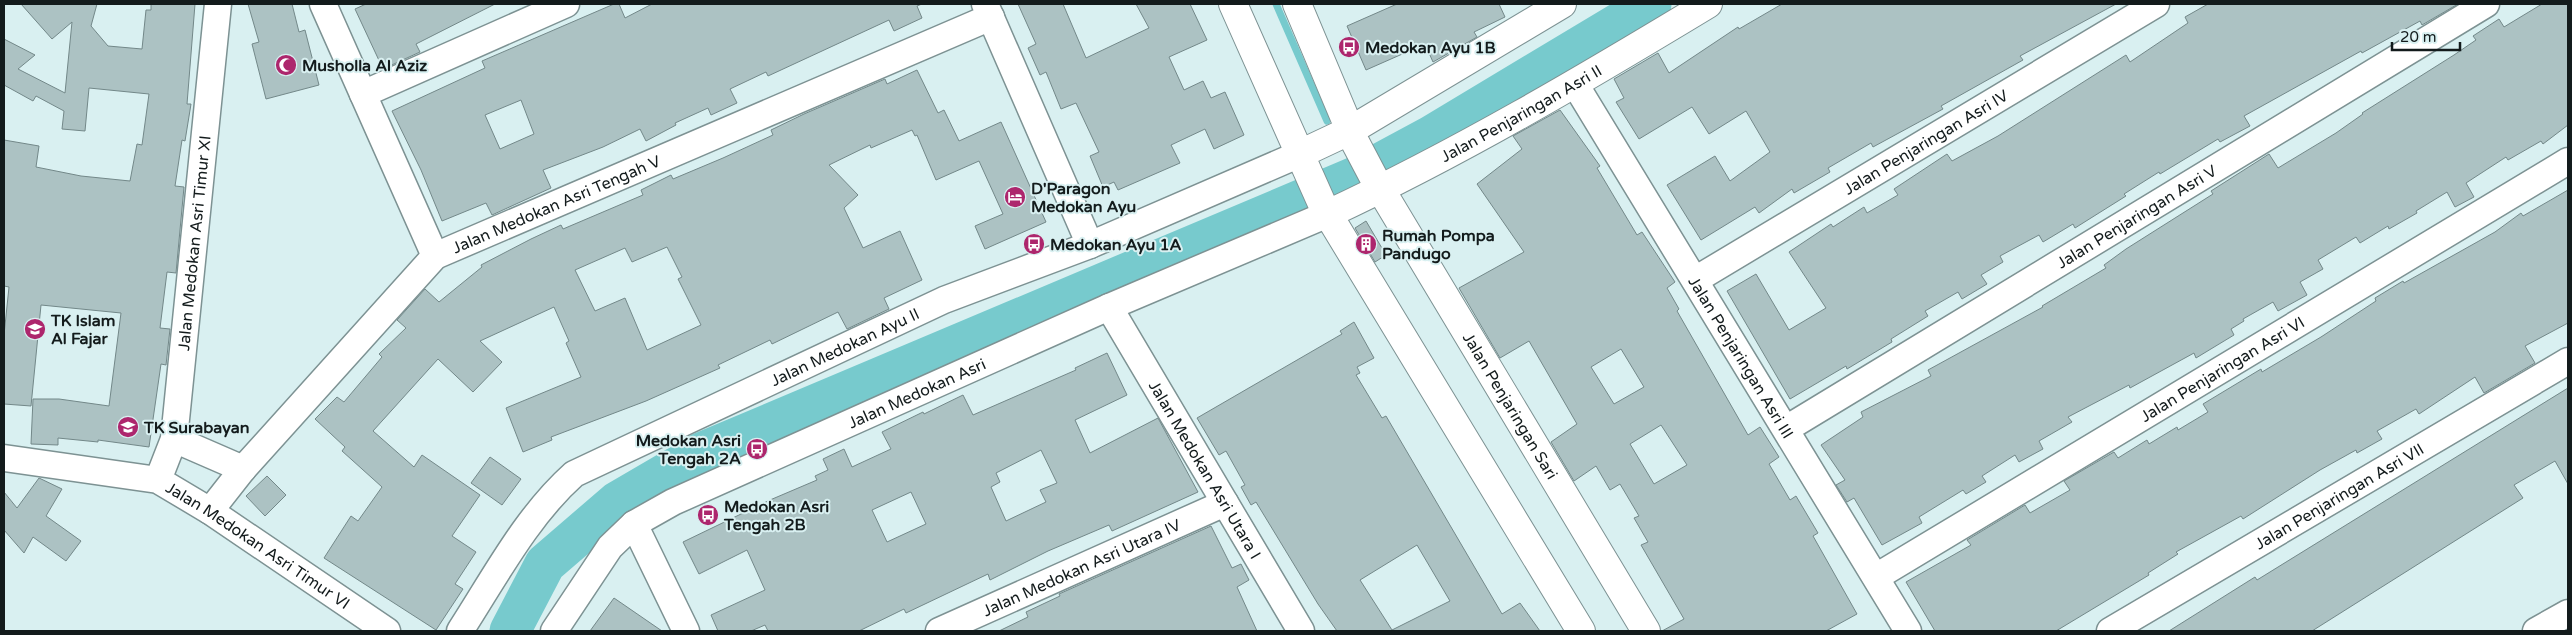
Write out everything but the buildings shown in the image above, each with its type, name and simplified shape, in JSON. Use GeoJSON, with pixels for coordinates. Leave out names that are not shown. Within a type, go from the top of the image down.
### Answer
{"type":"FeatureCollection","features":[{"type":"Feature","properties":{"kind":"street","name":"Jalan Medokan Asri Timur XI"},"geometry":{"type":"LineString","coordinates":[[158,480],[174,439],[218,4]]}},
{"type":"Feature","properties":{"kind":"street"},"geometry":{"type":"LineString","coordinates":[[323,4],[435,256]]}},
{"type":"Feature","properties":{"kind":"street"},"geometry":{"type":"LineString","coordinates":[[363,94],[566,4]]}},
{"type":"Feature","properties":{"kind":"street"},"geometry":{"type":"LineString","coordinates":[[1232,4],[1325,210],[1581,631]]}},
{"type":"Feature","properties":{"kind":"street"},"geometry":{"type":"LineString","coordinates":[[1297,4],[1353,136],[1378,185]]}},
{"type":"Feature","properties":{"kind":"street","name":"Jalan Penjaringan Asri II"},"geometry":{"type":"LineString","coordinates":[[1325,210],[1576,84],[1708,4]]}},
{"type":"Feature","properties":{"kind":"street","name":"Jalan Penjaringan Asri IV"},"geometry":{"type":"LineString","coordinates":[[1695,280],[2156,4]]}},
{"type":"Feature","properties":{"kind":"street","name":"Jalan Penjaringan Asri V"},"geometry":{"type":"LineString","coordinates":[[1786,429],[2486,4]]}},
{"type":"Feature","properties":{"kind":"street"},"geometry":{"type":"LineString","coordinates":[[1301,158],[1353,136],[1550,7]]}},
{"type":"Feature","properties":{"kind":"street"},"geometry":{"type":"LineString","coordinates":[[988,10],[1090,244]]}},
{"type":"Feature","properties":{"kind":"street","name":"Jalan Medokan Asri Tengah V"},"geometry":{"type":"LineString","coordinates":[[210,511],[243,469],[435,256],[988,10]]}},
{"type":"Feature","properties":{"kind":"street","name":"Jalan Penjaringan Asri III"},"geometry":{"type":"LineString","coordinates":[[1576,84],[1908,631]]}},
{"type":"Feature","properties":{"kind":"street","name":"Jalan Medokan Ayu II"},"geometry":{"type":"LineString","coordinates":[[460,631],[516,543],[551,495],[574,474],[944,300],[1090,244],[1301,158]]}},
{"type":"Feature","properties":{"kind":"street","name":"Jalan Penjaringan Asri VI"},"geometry":{"type":"LineString","coordinates":[[1876,577],[2568,161]]}},
{"type":"Feature","properties":{"kind":"street","name":"Jalan Penjaringan Sari"},"geometry":{"type":"LineString","coordinates":[[1378,185],[1646,631]]}},
{"type":"Feature","properties":{"kind":"street","name":"Jalan Medokan Asri"},"geometry":{"type":"LineString","coordinates":[[554,631],[610,546],[634,524],[673,502],[1325,210]]}},
{"type":"Feature","properties":{"kind":"street","name":"Jalan Medokan Asri Utara I"},"geometry":{"type":"LineString","coordinates":[[1109,307],[1300,631]]}},
{"type":"Feature","properties":{"kind":"street","name":"Jalan Penjaringan Asri VII"},"geometry":{"type":"LineString","coordinates":[[2110,631],[2568,361]]}},
{"type":"Feature","properties":{"kind":"street"},"geometry":{"type":"LineString","coordinates":[[174,439],[243,469]]}},
{"type":"Feature","properties":{"kind":"street","name":"Jalan Medokan Asri Timur VI"},"geometry":{"type":"LineString","coordinates":[[4,458],[158,480],[210,511],[387,631]]}},
{"type":"Feature","properties":{"kind":"street","name":"Jalan Medokan Asri Utara IV"},"geometry":{"type":"LineString","coordinates":[[939,631],[1224,503]]}},
{"type":"Feature","properties":{"kind":"street"},"geometry":{"type":"LineString","coordinates":[[634,524],[686,631]]}},
{"type":"Feature","properties":{"kind":"street"},"geometry":{"type":"LineString","coordinates":[[2536,631],[2568,613]]}},
{"type":"Feature","properties":{"kind":"waterway"},"geometry":{"type":"LineString","coordinates":[[1276,4],[1327,121]]}},
{"type":"Feature","properties":{"kind":"waterway"},"geometry":{"type":"LineString","coordinates":[[510,631],[545,564],[617,502],[701,453],[1353,178],[1431,136],[1651,4]]}},
{"type":"Feature","properties":{"kind":"place","name":"Medokan Ayu 1B"},"geometry":{"type":"Point","coordinates":[1349,47]}},
{"type":"Feature","properties":{"kind":"place","name":"Musholla Al Aziz"},"geometry":{"type":"Point","coordinates":[286,65]}},
{"type":"Feature","properties":{"kind":"place","name":"D'Paragon Medokan Ayu"},"geometry":{"type":"Point","coordinates":[1015,197]}},
{"type":"Feature","properties":{"kind":"place","name":"Medokan Ayu 1A"},"geometry":{"type":"Point","coordinates":[1034,244]}},
{"type":"Feature","properties":{"kind":"place","name":"Rumah Pompa Pandugo"},"geometry":{"type":"Point","coordinates":[1366,244]}},
{"type":"Feature","properties":{"kind":"place","name":"TK Islam Al Fajar"},"geometry":{"type":"Point","coordinates":[35,329]}},
{"type":"Feature","properties":{"kind":"place","name":"TK Surabayan"},"geometry":{"type":"Point","coordinates":[128,427]}},
{"type":"Feature","properties":{"kind":"place","name":"Medokan Asri Tengah 2A"},"geometry":{"type":"Point","coordinates":[757,449]}},
{"type":"Feature","properties":{"kind":"place","name":"Medokan Asri Tengah 2B"},"geometry":{"type":"Point","coordinates":[708,515]}}]}
